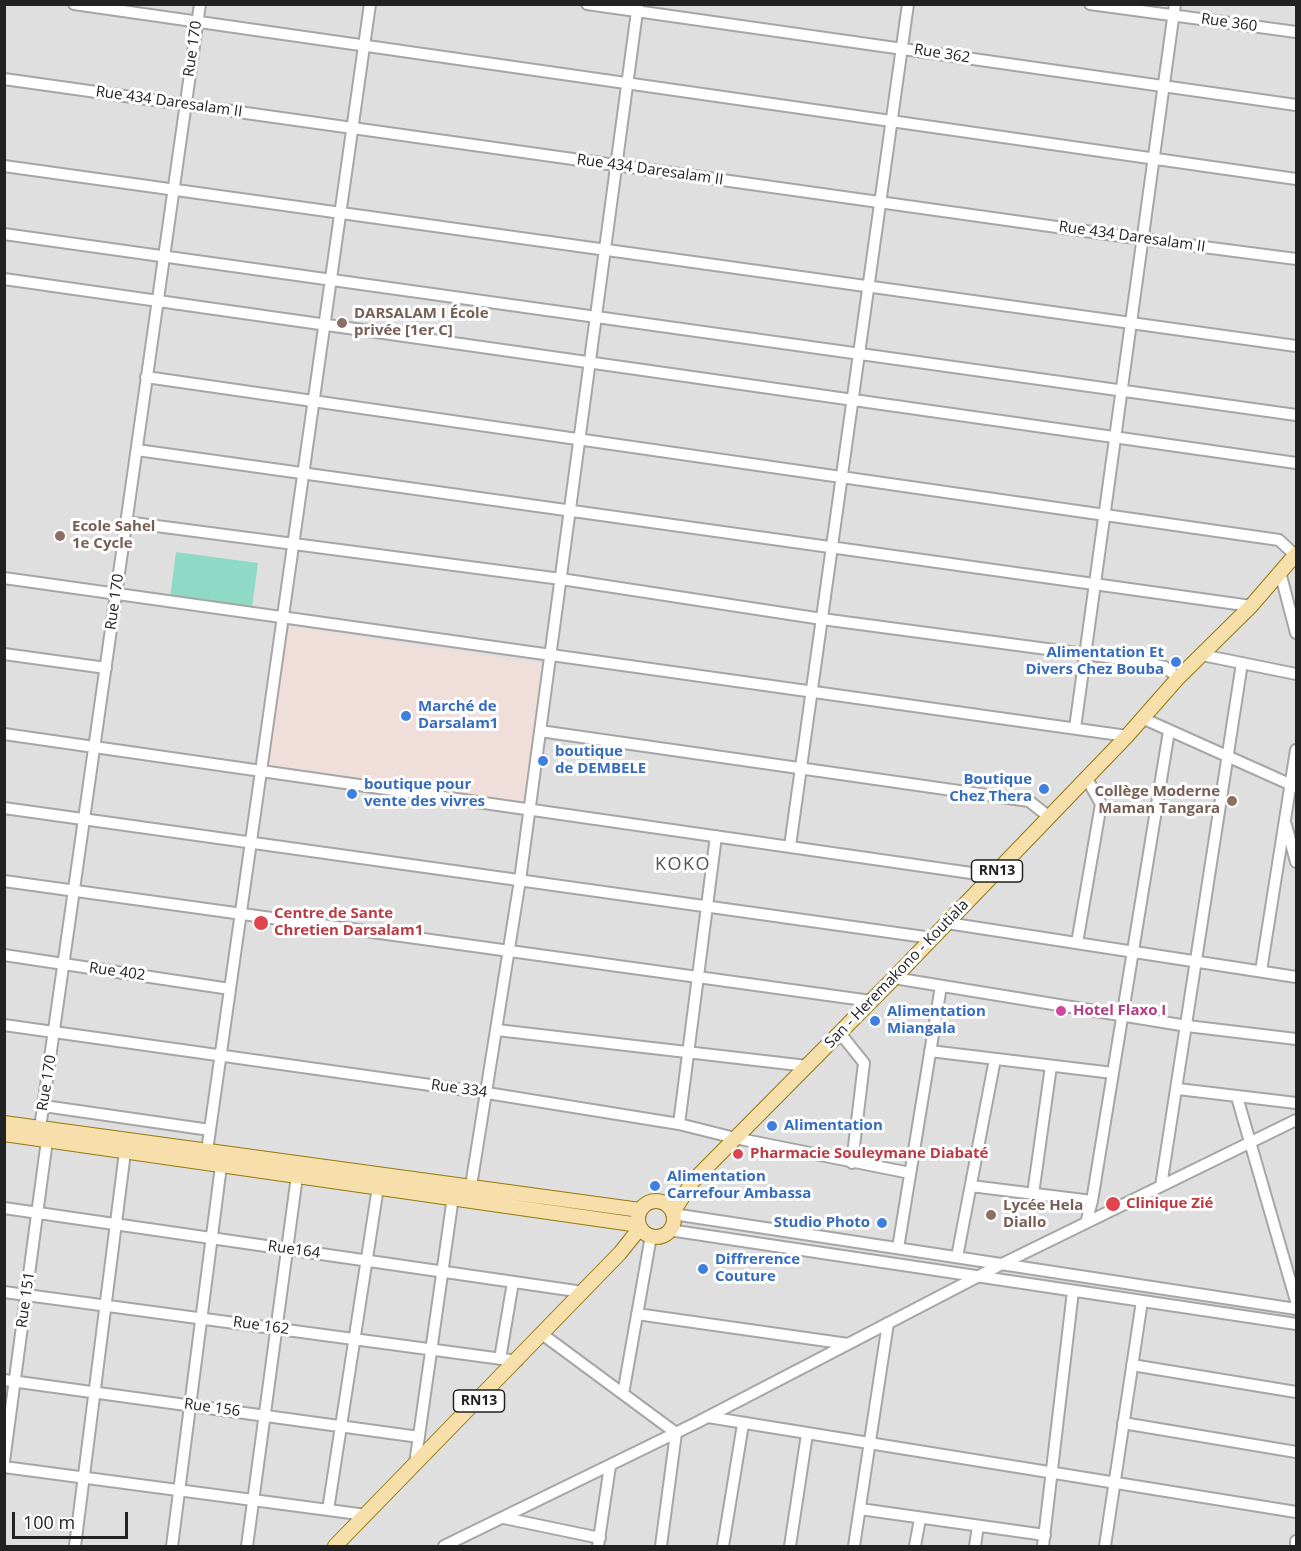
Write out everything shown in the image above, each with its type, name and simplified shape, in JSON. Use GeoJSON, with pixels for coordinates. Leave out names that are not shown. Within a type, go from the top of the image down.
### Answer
{"type":"FeatureCollection","features":[{"type":"Feature","properties":{"kind":"main road","name":"San - Heremakono - Koutiala"},"geometry":{"type":"LineString","coordinates":[[670,1210],[693,1181],[894,978],[1127,736],[1178,678],[1251,606],[1296,555]]}},
{"type":"Feature","properties":{"kind":"main road"},"geometry":{"type":"LineString","coordinates":[[4,1123],[640,1209],[650,1202],[670,1210],[669,1230],[661,1236],[643,1230],[453,1197],[4,1134]]}},
{"type":"Feature","properties":{"kind":"main road"},"geometry":{"type":"LineString","coordinates":[[640,1209],[643,1230]]}},
{"type":"Feature","properties":{"kind":"main road","name":"RN13"},"geometry":{"type":"LineString","coordinates":[[335,1546],[643,1230]]}},
{"type":"Feature","properties":{"kind":"street"},"geometry":{"type":"LineString","coordinates":[[74,4],[1296,179]]}},
{"type":"Feature","properties":{"kind":"street","name":"Rue 170"},"geometry":{"type":"LineString","coordinates":[[39,1128],[44,1106],[200,4]]}},
{"type":"Feature","properties":{"kind":"street"},"geometry":{"type":"LineString","coordinates":[[207,1151],[370,4]]}},
{"type":"Feature","properties":{"kind":"street","name":"Rue 362"},"geometry":{"type":"LineString","coordinates":[[587,4],[637,8],[1296,105]]}},
{"type":"Feature","properties":{"kind":"street"},"geometry":{"type":"LineString","coordinates":[[790,846],[908,4]]}},
{"type":"Feature","properties":{"kind":"street","name":"Rue 360"},"geometry":{"type":"LineString","coordinates":[[1090,4],[1174,10],[1296,32]]}},
{"type":"Feature","properties":{"kind":"street"},"geometry":{"type":"LineString","coordinates":[[471,1186],[488,1092],[520,880],[637,8]]}},
{"type":"Feature","properties":{"kind":"street"},"geometry":{"type":"LineString","coordinates":[[1075,728],[1174,10]]}},
{"type":"Feature","properties":{"kind":"street","name":"Rue 434 Daresalam II"},"geometry":{"type":"LineString","coordinates":[[4,79],[1296,259]]}},
{"type":"Feature","properties":{"kind":"street"},"geometry":{"type":"LineString","coordinates":[[4,166],[1296,346]]}},
{"type":"Feature","properties":{"kind":"street"},"geometry":{"type":"LineString","coordinates":[[4,234],[1296,415]]}},
{"type":"Feature","properties":{"kind":"street"},"geometry":{"type":"LineString","coordinates":[[4,279],[1115,435],[1296,463]]}},
{"type":"Feature","properties":{"kind":"street"},"geometry":{"type":"LineString","coordinates":[[146,377],[579,438],[1103,517],[1279,540],[1296,555]]}},
{"type":"Feature","properties":{"kind":"street"},"geometry":{"type":"LineString","coordinates":[[137,450],[1251,606]]}},
{"type":"Feature","properties":{"kind":"street"},"geometry":{"type":"LineString","coordinates":[[126,522],[561,579],[822,619],[1085,655],[1165,667],[1178,678]]}},
{"type":"Feature","properties":{"kind":"street"},"geometry":{"type":"LineString","coordinates":[[1280,572],[1296,633]]}},
{"type":"Feature","properties":{"kind":"street"},"geometry":{"type":"LineString","coordinates":[[4,578],[1127,736]]}},
{"type":"Feature","properties":{"kind":"street"},"geometry":{"type":"LineString","coordinates":[[4,654],[106,668]]}},
{"type":"Feature","properties":{"kind":"street"},"geometry":{"type":"LineString","coordinates":[[1202,654],[1296,674]]}},
{"type":"Feature","properties":{"kind":"street"},"geometry":{"type":"LineString","coordinates":[[1161,1186],[1178,1089],[1242,663]]}},
{"type":"Feature","properties":{"kind":"street"},"geometry":{"type":"LineString","coordinates":[[1142,718],[1227,758],[1294,786]]}},
{"type":"Feature","properties":{"kind":"street"},"geometry":{"type":"LineString","coordinates":[[540,731],[1029,801],[1048,816]]}},
{"type":"Feature","properties":{"kind":"street"},"geometry":{"type":"LineString","coordinates":[[1086,1223],[1092,1201],[1169,731]]}},
{"type":"Feature","properties":{"kind":"street"},"geometry":{"type":"LineString","coordinates":[[4,734],[992,876]]}},
{"type":"Feature","properties":{"kind":"street"},"geometry":{"type":"LineString","coordinates":[[1261,971],[1285,822],[1294,786],[1296,755]]}},
{"type":"Feature","properties":{"kind":"street"},"geometry":{"type":"LineString","coordinates":[[1077,943],[1101,804],[1086,777]]}},
{"type":"Feature","properties":{"kind":"street"},"geometry":{"type":"LineString","coordinates":[[4,808],[932,938]]}},
{"type":"Feature","properties":{"kind":"street"},"geometry":{"type":"LineString","coordinates":[[1285,822],[1296,856]]}},
{"type":"Feature","properties":{"kind":"street"},"geometry":{"type":"LineString","coordinates":[[679,1124],[716,836]]}},
{"type":"Feature","properties":{"kind":"street"},"geometry":{"type":"LineString","coordinates":[[1280,851],[1296,856]]}},
{"type":"Feature","properties":{"kind":"street"},"geometry":{"type":"LineString","coordinates":[[4,881],[871,1001]]}},
{"type":"Feature","properties":{"kind":"street"},"geometry":{"type":"LineString","coordinates":[[946,923],[1296,977]]}},
{"type":"Feature","properties":{"kind":"street","name":"Rue 402"},"geometry":{"type":"LineString","coordinates":[[4,956],[230,989]]}},
{"type":"Feature","properties":{"kind":"street"},"geometry":{"type":"LineString","coordinates":[[894,978],[1187,1026],[1296,1039]]}},
{"type":"Feature","properties":{"kind":"street"},"geometry":{"type":"LineString","coordinates":[[898,1248],[941,986]]}},
{"type":"Feature","properties":{"kind":"street","name":"Rue 334"},"geometry":{"type":"LineString","coordinates":[[4,1025],[488,1092],[679,1124],[852,1163],[910,1173]]}},
{"type":"Feature","properties":{"kind":"street"},"geometry":{"type":"LineString","coordinates":[[497,1030],[807,1066]]}},
{"type":"Feature","properties":{"kind":"street"},"geometry":{"type":"LineString","coordinates":[[840,1033],[864,1063],[852,1163]]}},
{"type":"Feature","properties":{"kind":"street"},"geometry":{"type":"LineString","coordinates":[[930,1051],[1113,1073]]}},
{"type":"Feature","properties":{"kind":"street"},"geometry":{"type":"LineString","coordinates":[[957,1257],[995,1059]]}},
{"type":"Feature","properties":{"kind":"street"},"geometry":{"type":"LineString","coordinates":[[1033,1194],[1051,1066]]}},
{"type":"Feature","properties":{"kind":"street"},"geometry":{"type":"LineString","coordinates":[[1178,1089],[1296,1103]]}},
{"type":"Feature","properties":{"kind":"street"},"geometry":{"type":"LineString","coordinates":[[1237,1097],[1296,1301]]}},
{"type":"Feature","properties":{"kind":"street"},"geometry":{"type":"LineString","coordinates":[[44,1106],[210,1130]]}},
{"type":"Feature","properties":{"kind":"street"},"geometry":{"type":"LineString","coordinates":[[444,1546],[708,1418],[978,1276],[1296,1120]]}},
{"type":"Feature","properties":{"kind":"street","name":"Rue 151"},"geometry":{"type":"LineString","coordinates":[[4,1461],[10,1381],[26,1295],[47,1140]]}},
{"type":"Feature","properties":{"kind":"street"},"geometry":{"type":"LineString","coordinates":[[75,1546],[125,1152]]}},
{"type":"Feature","properties":{"kind":"street"},"geometry":{"type":"LineString","coordinates":[[172,1546],[221,1166]]}},
{"type":"Feature","properties":{"kind":"street"},"geometry":{"type":"LineString","coordinates":[[247,1546],[297,1176]]}},
{"type":"Feature","properties":{"kind":"street"},"geometry":{"type":"LineString","coordinates":[[971,1186],[1092,1201]]}},
{"type":"Feature","properties":{"kind":"street"},"geometry":{"type":"LineString","coordinates":[[328,1510],[378,1187]]}},
{"type":"Feature","properties":{"kind":"street"},"geometry":{"type":"LineString","coordinates":[[414,1467],[453,1197]]}},
{"type":"Feature","properties":{"kind":"street","name":"Rue164"},"geometry":{"type":"LineString","coordinates":[[4,1208],[583,1292]]}},
{"type":"Feature","properties":{"kind":"street"},"geometry":{"type":"LineString","coordinates":[[670,1210],[898,1248],[1296,1309]]}},
{"type":"Feature","properties":{"kind":"street"},"geometry":{"type":"LineString","coordinates":[[623,1394],[637,1314],[643,1230]]}},
{"type":"Feature","properties":{"kind":"street"},"geometry":{"type":"LineString","coordinates":[[669,1230],[1296,1324]]}},
{"type":"Feature","properties":{"kind":"street"},"geometry":{"type":"LineString","coordinates":[[500,1359],[513,1282]]}},
{"type":"Feature","properties":{"kind":"street"},"geometry":{"type":"LineString","coordinates":[[860,1509],[978,1526],[1044,1541],[1073,1291]]}},
{"type":"Feature","properties":{"kind":"street","name":"Rue 162"},"geometry":{"type":"LineString","coordinates":[[4,1292],[517,1361]]}},
{"type":"Feature","properties":{"kind":"street"},"geometry":{"type":"LineString","coordinates":[[1105,1546],[1142,1301]]}},
{"type":"Feature","properties":{"kind":"street"},"geometry":{"type":"LineString","coordinates":[[637,1314],[848,1344]]}},
{"type":"Feature","properties":{"kind":"street"},"geometry":{"type":"LineString","coordinates":[[854,1546],[888,1323]]}},
{"type":"Feature","properties":{"kind":"street"},"geometry":{"type":"LineString","coordinates":[[542,1334],[676,1433]]}},
{"type":"Feature","properties":{"kind":"street"},"geometry":{"type":"LineString","coordinates":[[1132,1365],[1296,1392]]}},
{"type":"Feature","properties":{"kind":"street","name":"Rue 156"},"geometry":{"type":"LineString","coordinates":[[10,1381],[419,1437]]}},
{"type":"Feature","properties":{"kind":"street"},"geometry":{"type":"LineString","coordinates":[[708,1418],[1296,1512]]}},
{"type":"Feature","properties":{"kind":"street"},"geometry":{"type":"LineString","coordinates":[[723,1546],[743,1424]]}},
{"type":"Feature","properties":{"kind":"street"},"geometry":{"type":"LineString","coordinates":[[1124,1424],[1296,1452]]}},
{"type":"Feature","properties":{"kind":"street"},"geometry":{"type":"LineString","coordinates":[[661,1546],[676,1433]]}},
{"type":"Feature","properties":{"kind":"street"},"geometry":{"type":"LineString","coordinates":[[790,1546],[807,1434]]}},
{"type":"Feature","properties":{"kind":"street"},"geometry":{"type":"LineString","coordinates":[[504,1518],[599,1542],[610,1466]]}},
{"type":"Feature","properties":{"kind":"street"},"geometry":{"type":"LineString","coordinates":[[4,1467],[366,1515]]}},
{"type":"Feature","properties":{"kind":"street"},"geometry":{"type":"LineString","coordinates":[[915,1546],[920,1519]]}},
{"type":"Feature","properties":{"kind":"street"},"geometry":{"type":"LineString","coordinates":[[975,1546],[978,1526]]}},
{"type":"Feature","properties":{"kind":"street"},"geometry":{"type":"LineString","coordinates":[[1296,1541],[1296,1546]]}},
{"type":"Feature","properties":{"kind":"shaded area"},"geometry":{"type":"Polygon","coordinates":[[[5,5],[1296,5],[1296,1546],[5,1546],[5,5]]]}},
{"type":"Feature","properties":{"kind":"shaded area","name":"Marché de Darsalam1"},"geometry":{"type":"Polygon","coordinates":[[[287,626],[546,664],[524,807],[266,768],[287,626]]]}},
{"type":"Feature","properties":{"kind":"green space"},"geometry":{"type":"Polygon","coordinates":[[[176,552],[258,563],[252,608],[170,598],[176,552]]]}},
{"type":"Feature","properties":{"kind":"place","name":"DARSALAM I École privée [1er C]"},"geometry":{"type":"Point","coordinates":[342,323]}},
{"type":"Feature","properties":{"kind":"place","name":"Ecole Sahel 1e Cycle"},"geometry":{"type":"Point","coordinates":[60,536]}},
{"type":"Feature","properties":{"kind":"place","name":"Alimentation Et Divers Chez Bouba"},"geometry":{"type":"Point","coordinates":[1176,662]}},
{"type":"Feature","properties":{"kind":"place","name":"Marché de Darsalam1"},"geometry":{"type":"Point","coordinates":[406,716]}},
{"type":"Feature","properties":{"kind":"place","name":"boutique de DEMBELE"},"geometry":{"type":"Point","coordinates":[543,761]}},
{"type":"Feature","properties":{"kind":"place","name":"Boutique Chez Thera"},"geometry":{"type":"Point","coordinates":[1044,789]}},
{"type":"Feature","properties":{"kind":"place","name":"boutique pour vente des vivres"},"geometry":{"type":"Point","coordinates":[352,794]}},
{"type":"Feature","properties":{"kind":"place","name":"Collège Moderne Maman Tangara"},"geometry":{"type":"Point","coordinates":[1232,801]}},
{"type":"Feature","properties":{"kind":"place","name":"Centre de Sante Chretien Darsalam1"},"geometry":{"type":"Point","coordinates":[261,923]}},
{"type":"Feature","properties":{"kind":"place","name":"Hotel Flaxo I"},"geometry":{"type":"Point","coordinates":[1061,1011]}},
{"type":"Feature","properties":{"kind":"place","name":"Alimentation Miangala"},"geometry":{"type":"Point","coordinates":[875,1021]}},
{"type":"Feature","properties":{"kind":"place","name":"Alimentation"},"geometry":{"type":"Point","coordinates":[772,1126]}},
{"type":"Feature","properties":{"kind":"place","name":"Pharmacie Souleymane Diabaté"},"geometry":{"type":"Point","coordinates":[738,1154]}},
{"type":"Feature","properties":{"kind":"place","name":"Alimentation Carrefour Ambassa"},"geometry":{"type":"Point","coordinates":[655,1186]}},
{"type":"Feature","properties":{"kind":"place","name":"Clinique Zié"},"geometry":{"type":"Point","coordinates":[1113,1204]}},
{"type":"Feature","properties":{"kind":"place","name":"Lycée Hela Diallo"},"geometry":{"type":"Point","coordinates":[991,1215]}},
{"type":"Feature","properties":{"kind":"place","name":"Studio Photo"},"geometry":{"type":"Point","coordinates":[882,1223]}},
{"type":"Feature","properties":{"kind":"place","name":"Diffrerence Couture"},"geometry":{"type":"Point","coordinates":[703,1269]}},
{"type":"Feature","properties":{"kind":"district","name":"KOKO"},"geometry":{"type":"Point","coordinates":[683,865]}}]}
